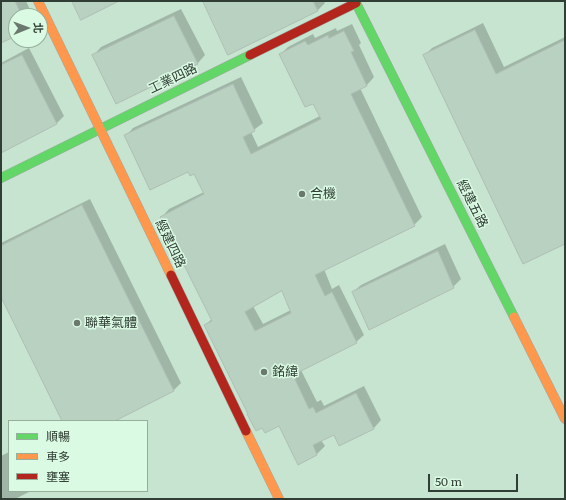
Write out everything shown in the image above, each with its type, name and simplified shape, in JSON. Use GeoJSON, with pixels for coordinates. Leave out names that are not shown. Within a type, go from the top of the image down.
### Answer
{"type":"FeatureCollection","features":[{"type":"Feature","properties":{"kind":"street","name":"經建四路"},"geometry":{"type":"LineString","coordinates":[[38,1],[279,499]]}},
{"type":"Feature","properties":{"kind":"street","name":"工業四路"},"geometry":{"type":"LineString","coordinates":[[1,178],[356,2]]}},
{"type":"Feature","properties":{"kind":"street","name":"經建五路"},"geometry":{"type":"LineString","coordinates":[[356,2],[565,419]]}},
{"type":"Feature","properties":{"kind":"shaded area"},"geometry":{"type":"Polygon","coordinates":[[[1,1],[565,1],[565,499],[1,499],[1,1]]]}},
{"type":"Feature","properties":{"kind":"building"},"geometry":{"type":"Polygon","coordinates":[[[1,1],[15,1],[18,8],[8,8],[8,40],[1,43],[1,1]]]}},
{"type":"Feature","properties":{"kind":"building"},"geometry":{"type":"Polygon","coordinates":[[[72,1],[119,1],[81,20],[72,1]]]}},
{"type":"Feature","properties":{"kind":"building"},"geometry":{"type":"Polygon","coordinates":[[[203,1],[313,1],[318,11],[228,55],[203,1]]]}},
{"type":"Feature","properties":{"kind":"building"},"geometry":{"type":"Polygon","coordinates":[[[174,16],[198,64],[116,104],[92,55],[174,16]]]}},
{"type":"Feature","properties":{"kind":"building"},"geometry":{"type":"Polygon","coordinates":[[[475,30],[496,74],[565,40],[565,244],[523,264],[423,55],[475,30]]]}},
{"type":"Feature","properties":{"kind":"building"},"geometry":{"type":"Polygon","coordinates":[[[344,31],[354,51],[351,52],[367,86],[351,94],[415,226],[315,275],[325,296],[332,292],[357,343],[293,375],[309,409],[313,407],[316,413],[356,393],[374,429],[339,446],[334,435],[313,445],[317,455],[298,465],[279,426],[265,433],[262,428],[256,431],[204,325],[212,321],[160,217],[204,194],[194,174],[190,176],[188,172],[150,190],[124,135],[233,84],[255,131],[243,137],[251,154],[321,119],[313,104],[305,107],[279,54],[305,41],[308,45],[328,35],[329,38],[344,31]],[[282,291],[245,312],[255,331],[291,313],[282,291]]]}},
{"type":"Feature","properties":{"kind":"building"},"geometry":{"type":"Polygon","coordinates":[[[22,55],[57,124],[1,153],[1,65],[22,55]]]}},
{"type":"Feature","properties":{"kind":"building","name":"聯華氣體"},"geometry":{"type":"Polygon","coordinates":[[[82,205],[174,391],[117,420],[62,420],[1,297],[1,246],[82,205]]]}},
{"type":"Feature","properties":{"kind":"building"},"geometry":{"type":"Polygon","coordinates":[[[438,251],[454,288],[369,330],[352,292],[438,251]]]}},
{"type":"Feature","properties":{"kind":"traffic: fast"},"geometry":{"type":"LineString","coordinates":[[355,1],[514,317]]}},
{"type":"Feature","properties":{"kind":"traffic: fast"},"geometry":{"type":"LineString","coordinates":[[1,178],[250,55]]}},
{"type":"Feature","properties":{"kind":"traffic: slow"},"geometry":{"type":"LineString","coordinates":[[38,1],[171,275]]}},
{"type":"Feature","properties":{"kind":"traffic: slow"},"geometry":{"type":"LineString","coordinates":[[514,317],[565,419]]}},
{"type":"Feature","properties":{"kind":"traffic: slow"},"geometry":{"type":"LineString","coordinates":[[246,431],[279,499]]}},
{"type":"Feature","properties":{"kind":"traffic: jam"},"geometry":{"type":"LineString","coordinates":[[250,55],[356,3]]}},
{"type":"Feature","properties":{"kind":"traffic: jam"},"geometry":{"type":"LineString","coordinates":[[171,275],[246,431]]}},
{"type":"Feature","properties":{"kind":"place","name":"合機"},"geometry":{"type":"Point","coordinates":[302,194]}},
{"type":"Feature","properties":{"kind":"place","name":"聯華氣體"},"geometry":{"type":"Point","coordinates":[77,323]}},
{"type":"Feature","properties":{"kind":"place","name":"銘緯"},"geometry":{"type":"Point","coordinates":[264,372]}}]}
